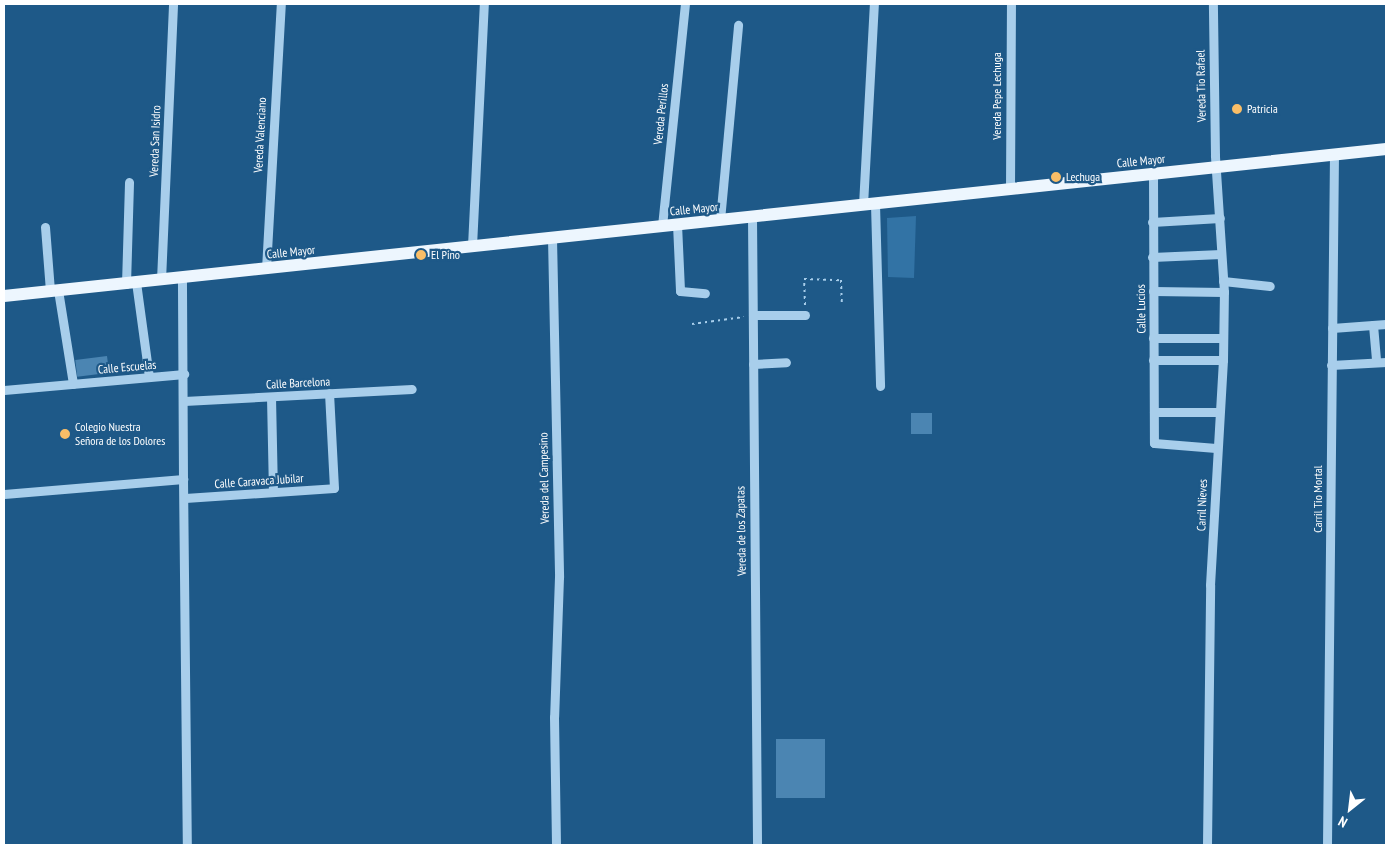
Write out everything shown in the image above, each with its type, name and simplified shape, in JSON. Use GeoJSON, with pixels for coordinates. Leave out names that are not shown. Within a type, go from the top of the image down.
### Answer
{"type":"FeatureCollection","features":[{"type":"Feature","properties":{"kind":"main road","name":"Calle Mayor"},"geometry":{"type":"LineString","coordinates":[[4,296],[1386,149]]}},
{"type":"Feature","properties":{"kind":"street","name":"Vereda San Isidro"},"geometry":{"type":"LineString","coordinates":[[161,280],[173,4]]}},
{"type":"Feature","properties":{"kind":"street","name":"Vereda Valenciano"},"geometry":{"type":"LineString","coordinates":[[266,269],[281,4]]}},
{"type":"Feature","properties":{"kind":"street"},"geometry":{"type":"LineString","coordinates":[[472,246],[484,4]]}},
{"type":"Feature","properties":{"kind":"street","name":"Vereda Perillos"},"geometry":{"type":"LineString","coordinates":[[662,226],[685,4]]}},
{"type":"Feature","properties":{"kind":"street"},"geometry":{"type":"LineString","coordinates":[[874,4],[869,204],[880,386]]}},
{"type":"Feature","properties":{"kind":"street","name":"Vereda Pepe Lechuga"},"geometry":{"type":"LineString","coordinates":[[1010,189],[1011,4]]}},
{"type":"Feature","properties":{"kind":"street","name":"Vereda Tio Rafael"},"geometry":{"type":"LineString","coordinates":[[1213,4],[1216,167]]}},
{"type":"Feature","properties":{"kind":"street"},"geometry":{"type":"LineString","coordinates":[[720,220],[738,25]]}},
{"type":"Feature","properties":{"kind":"street","name":"Carril Tio Mortal"},"geometry":{"type":"LineString","coordinates":[[1327,845],[1334,154]]}},
{"type":"Feature","properties":{"kind":"street","name":"Carril Nieves"},"geometry":{"type":"LineString","coordinates":[[1207,845],[1216,448],[1223,360],[1224,292],[1216,167]]}},
{"type":"Feature","properties":{"kind":"street","name":"Calle Lucios"},"geometry":{"type":"LineString","coordinates":[[1153,174],[1154,444],[1216,448]]}},
{"type":"Feature","properties":{"kind":"street"},"geometry":{"type":"LineString","coordinates":[[129,182],[131,283],[149,377]]}},
{"type":"Feature","properties":{"kind":"street","name":"Vereda de los Zapatas"},"geometry":{"type":"LineString","coordinates":[[752,217],[757,845]]}},
{"type":"Feature","properties":{"kind":"street"},"geometry":{"type":"LineString","coordinates":[[1152,222],[1220,218]]}},
{"type":"Feature","properties":{"kind":"street"},"geometry":{"type":"LineString","coordinates":[[677,224],[680,291],[705,293]]}},
{"type":"Feature","properties":{"kind":"street"},"geometry":{"type":"LineString","coordinates":[[45,227],[54,291],[73,384]]}},
{"type":"Feature","properties":{"kind":"street","name":"Vereda del Campesino"},"geometry":{"type":"LineString","coordinates":[[552,238],[558,577],[554,717],[556,845]]}},
{"type":"Feature","properties":{"kind":"street"},"geometry":{"type":"LineString","coordinates":[[1152,257],[1221,254]]}},
{"type":"Feature","properties":{"kind":"street"},"geometry":{"type":"LineString","coordinates":[[182,278],[187,845]]}},
{"type":"Feature","properties":{"kind":"street"},"geometry":{"type":"LineString","coordinates":[[1223,281],[1270,286]]}},
{"type":"Feature","properties":{"kind":"street"},"geometry":{"type":"LineString","coordinates":[[1153,291],[1224,292]]}},
{"type":"Feature","properties":{"kind":"street"},"geometry":{"type":"LineString","coordinates":[[754,316],[805,315]]}},
{"type":"Feature","properties":{"kind":"street"},"geometry":{"type":"LineString","coordinates":[[1332,328],[1386,324]]}},
{"type":"Feature","properties":{"kind":"street"},"geometry":{"type":"LineString","coordinates":[[1373,325],[1376,362]]}},
{"type":"Feature","properties":{"kind":"street"},"geometry":{"type":"LineString","coordinates":[[1153,338],[1223,338]]}},
{"type":"Feature","properties":{"kind":"street"},"geometry":{"type":"LineString","coordinates":[[1154,360],[1223,360]]}},
{"type":"Feature","properties":{"kind":"street"},"geometry":{"type":"LineString","coordinates":[[753,364],[786,362]]}},
{"type":"Feature","properties":{"kind":"street"},"geometry":{"type":"LineString","coordinates":[[1331,365],[1386,362]]}},
{"type":"Feature","properties":{"kind":"street","name":"Calle Escuelas"},"geometry":{"type":"LineString","coordinates":[[4,390],[184,374]]}},
{"type":"Feature","properties":{"kind":"street","name":"Calle Barcelona"},"geometry":{"type":"LineString","coordinates":[[184,401],[412,389]]}},
{"type":"Feature","properties":{"kind":"street","name":"Calle Caravaca Jubilar"},"geometry":{"type":"LineString","coordinates":[[185,498],[334,488],[329,393]]}},
{"type":"Feature","properties":{"kind":"street"},"geometry":{"type":"LineString","coordinates":[[272,397],[273,492]]}},
{"type":"Feature","properties":{"kind":"street"},"geometry":{"type":"LineString","coordinates":[[1154,412],[1219,412]]}},
{"type":"Feature","properties":{"kind":"street"},"geometry":{"type":"LineString","coordinates":[[4,494],[183,479]]}},
{"type":"Feature","properties":{"kind":"path"},"geometry":{"type":"LineString","coordinates":[[805,315],[804,279],[841,280],[842,306]]}},
{"type":"Feature","properties":{"kind":"path"},"geometry":{"type":"LineString","coordinates":[[692,324],[754,316]]}},
{"type":"Feature","properties":{"kind":"shaded area"},"geometry":{"type":"Polygon","coordinates":[[[916,216],[914,278],[888,277],[887,218],[916,216]]]}},
{"type":"Feature","properties":{"kind":"building"},"geometry":{"type":"Polygon","coordinates":[[[107,356],[109,373],[77,377],[75,360],[107,356]]]}},
{"type":"Feature","properties":{"kind":"building"},"geometry":{"type":"Polygon","coordinates":[[[911,413],[932,413],[932,434],[911,434],[911,413]]]}},
{"type":"Feature","properties":{"kind":"building"},"geometry":{"type":"Polygon","coordinates":[[[776,739],[825,739],[825,798],[776,798],[776,739]]]}},
{"type":"Feature","properties":{"kind":"place","name":"Patricia"},"geometry":{"type":"Point","coordinates":[1237,109]}},
{"type":"Feature","properties":{"kind":"place","name":"Lechuga"},"geometry":{"type":"Point","coordinates":[1056,177]}},
{"type":"Feature","properties":{"kind":"place","name":"El Pino"},"geometry":{"type":"Point","coordinates":[421,255]}},
{"type":"Feature","properties":{"kind":"place","name":"Colegio Nuestra Señora de los Dolores"},"geometry":{"type":"Point","coordinates":[65,434]}}]}
